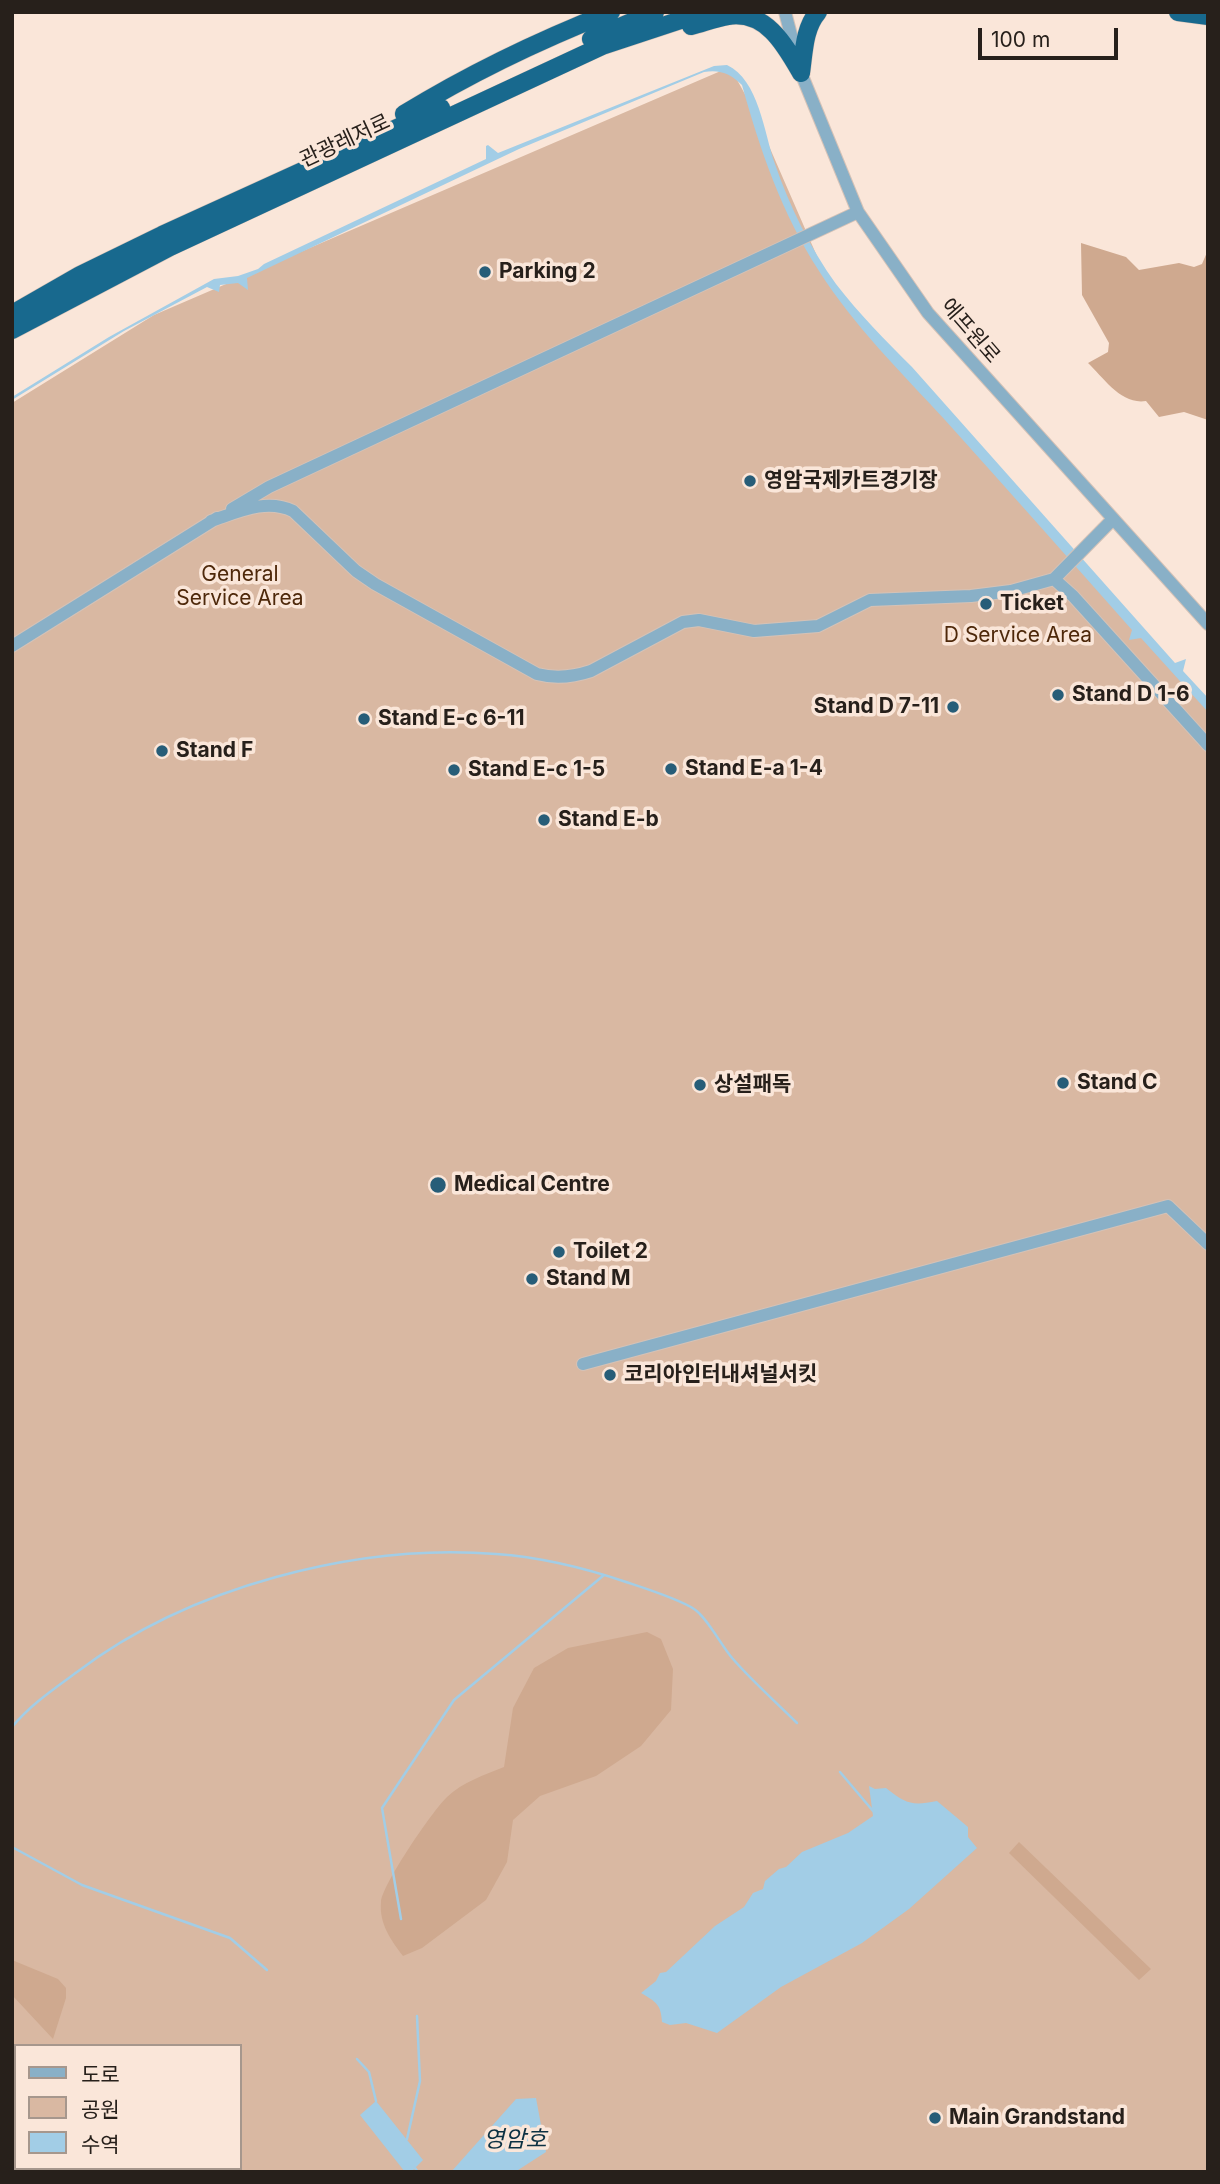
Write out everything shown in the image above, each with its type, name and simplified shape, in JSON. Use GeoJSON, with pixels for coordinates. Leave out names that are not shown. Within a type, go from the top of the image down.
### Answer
{"type":"FeatureCollection","features":[{"type":"Feature","properties":{"kind":"highway"},"geometry":{"type":"LineString","coordinates":[[343,160],[426,100],[517,53],[611,12]]}},
{"type":"Feature","properties":{"kind":"highway","name":"관광레저로"},"geometry":{"type":"LineString","coordinates":[[343,160],[655,12]]}},
{"type":"Feature","properties":{"kind":"highway","name":"관광레저로"},"geometry":{"type":"LineString","coordinates":[[12,314],[80,275],[166,241],[602,46],[705,12]]}},
{"type":"Feature","properties":{"kind":"highway"},"geometry":{"type":"LineString","coordinates":[[801,73],[806,37],[818,12]]}},
{"type":"Feature","properties":{"kind":"highway"},"geometry":{"type":"LineString","coordinates":[[1178,12],[1208,16]]}},
{"type":"Feature","properties":{"kind":"highway"},"geometry":{"type":"LineString","coordinates":[[343,160],[440,130],[619,50],[737,14],[750,17],[773,30],[801,73]]}},
{"type":"Feature","properties":{"kind":"highway","name":"관광레저로"},"geometry":{"type":"LineString","coordinates":[[12,330],[166,241]]}},
{"type":"Feature","properties":{"kind":"street","name":"에프원로"},"geometry":{"type":"LineString","coordinates":[[785,12],[801,73],[858,212],[928,313],[1208,624]]}},
{"type":"Feature","properties":{"kind":"street"},"geometry":{"type":"LineString","coordinates":[[12,646],[212,521],[284,480],[858,212]]}},
{"type":"Feature","properties":{"kind":"street"},"geometry":{"type":"LineString","coordinates":[[284,480],[278,486],[280,498],[356,571],[374,584],[537,674],[551,678],[591,671],[683,622],[699,620],[754,631],[818,626],[870,600],[971,596],[1011,591],[1054,579],[1113,519]]}},
{"type":"Feature","properties":{"kind":"street"},"geometry":{"type":"LineString","coordinates":[[212,521],[253,507],[280,505],[293,511]]}},
{"type":"Feature","properties":{"kind":"street"},"geometry":{"type":"LineString","coordinates":[[1054,579],[1073,596],[1208,745]]}},
{"type":"Feature","properties":{"kind":"street"},"geometry":{"type":"LineString","coordinates":[[583,1364],[1168,1206],[1205,1237]]}},
{"type":"Feature","properties":{"kind":"green space","name":"코리아인터내셔널서킷"},"geometry":{"type":"Polygon","coordinates":[[[730,67],[752,107],[830,286],[1208,705],[1208,2172],[12,2172],[12,403],[154,315],[730,67]]]}},
{"type":"Feature","properties":{"kind":"shaded area"},"geometry":{"type":"Polygon","coordinates":[[[1081,243],[1126,257],[1139,270],[1179,263],[1194,267],[1202,264],[1208,250],[1208,420],[1184,412],[1159,417],[1146,401],[1137,401],[1121,395],[1088,363],[1108,352],[1109,343],[1082,295],[1081,243]]]}},
{"type":"Feature","properties":{"kind":"shaded area"},"geometry":{"type":"Polygon","coordinates":[[[647,1632],[661,1639],[673,1669],[671,1710],[641,1746],[596,1776],[540,1796],[513,1820],[507,1862],[486,1900],[422,1948],[403,1956],[384,1925],[381,1902],[384,1893],[409,1848],[447,1797],[467,1783],[504,1767],[513,1708],[534,1668],[568,1648],[647,1632]]]}},
{"type":"Feature","properties":{"kind":"shaded area"},"geometry":{"type":"Polygon","coordinates":[[[1019,1842],[1151,1969],[1139,1980],[1009,1853],[1019,1842]]]}},
{"type":"Feature","properties":{"kind":"shaded area"},"geometry":{"type":"Polygon","coordinates":[[[12,1960],[58,1979],[66,1988],[66,1998],[53,2039],[12,1995],[12,1960]]]}},
{"type":"Feature","properties":{"kind":"water"},"geometry":{"type":"Polygon","coordinates":[[[727,65],[738,72],[753,95],[787,195],[809,241],[836,284],[1175,663],[1186,659],[1183,671],[1208,698],[1208,712],[1141,638],[1129,640],[1132,630],[847,311],[819,271],[783,204],[756,133],[742,85],[720,72],[704,72],[519,149],[247,278],[248,290],[238,283],[220,285],[219,292],[207,287],[124,331],[12,400],[12,397],[109,337],[214,279],[238,276],[258,269],[486,159],[488,145],[498,153],[714,66],[727,65]]]}},
{"type":"Feature","properties":{"kind":"water"},"geometry":{"type":"Polygon","coordinates":[[[869,1786],[875,1789],[886,1788],[910,1802],[937,1801],[968,1827],[968,1837],[977,1848],[909,1909],[862,1943],[781,1987],[717,2033],[686,2023],[670,2025],[662,2022],[657,2004],[641,1993],[715,1926],[744,1907],[753,1893],[763,1889],[765,1881],[779,1869],[786,1867],[802,1852],[848,1833],[873,1816],[869,1786]]]}},
{"type":"Feature","properties":{"kind":"water","name":"영암호"},"geometry":{"type":"Polygon","coordinates":[[[536,2098],[546,2152],[515,2172],[451,2172],[516,2099],[536,2098]]]}},
{"type":"Feature","properties":{"kind":"water"},"geometry":{"type":"Polygon","coordinates":[[[376,2101],[423,2160],[411,2172],[405,2172],[360,2115],[376,2101]]]}},
{"type":"Feature","properties":{"kind":"waterway"},"geometry":{"type":"LineString","coordinates":[[12,1727],[43,1698],[121,1642],[170,1616],[222,1594],[331,1564],[442,1552],[512,1555],[562,1564],[626,1582],[688,1605],[704,1618],[741,1667],[797,1723]]}},
{"type":"Feature","properties":{"kind":"waterway"},"geometry":{"type":"LineString","coordinates":[[401,1919],[382,1808],[454,1700],[604,1575]]}},
{"type":"Feature","properties":{"kind":"waterway"},"geometry":{"type":"LineString","coordinates":[[840,1772],[873,1811]]}},
{"type":"Feature","properties":{"kind":"waterway"},"geometry":{"type":"LineString","coordinates":[[12,1847],[82,1885],[230,1938],[267,1970]]}},
{"type":"Feature","properties":{"kind":"waterway"},"geometry":{"type":"LineString","coordinates":[[407,2139],[420,2081],[417,2016]]}},
{"type":"Feature","properties":{"kind":"waterway"},"geometry":{"type":"LineString","coordinates":[[357,2059],[369,2072],[376,2101]]}},
{"type":"Feature","properties":{"kind":"waterway"},"geometry":{"type":"LineString","coordinates":[[415,2168],[418,2172]]}},
{"type":"Feature","properties":{"kind":"place","name":"Parking 2"},"geometry":{"type":"Point","coordinates":[485,272]}},
{"type":"Feature","properties":{"kind":"place","name":"영암국제카트경기장"},"geometry":{"type":"Point","coordinates":[750,481]}},
{"type":"Feature","properties":{"kind":"place","name":"Ticket"},"geometry":{"type":"Point","coordinates":[986,604]}},
{"type":"Feature","properties":{"kind":"place","name":"Stand D 1-6"},"geometry":{"type":"Point","coordinates":[1058,695]}},
{"type":"Feature","properties":{"kind":"place","name":"Stand D 7-11"},"geometry":{"type":"Point","coordinates":[953,707]}},
{"type":"Feature","properties":{"kind":"place","name":"Stand E-c 6-11"},"geometry":{"type":"Point","coordinates":[364,719]}},
{"type":"Feature","properties":{"kind":"place","name":"Stand F"},"geometry":{"type":"Point","coordinates":[162,751]}},
{"type":"Feature","properties":{"kind":"place","name":"Stand E-a 1-4"},"geometry":{"type":"Point","coordinates":[671,769]}},
{"type":"Feature","properties":{"kind":"place","name":"Stand E-c 1-5"},"geometry":{"type":"Point","coordinates":[454,770]}},
{"type":"Feature","properties":{"kind":"place","name":"Stand E-b"},"geometry":{"type":"Point","coordinates":[544,820]}},
{"type":"Feature","properties":{"kind":"place","name":"Stand C"},"geometry":{"type":"Point","coordinates":[1063,1083]}},
{"type":"Feature","properties":{"kind":"place","name":"상설패독"},"geometry":{"type":"Point","coordinates":[700,1085]}},
{"type":"Feature","properties":{"kind":"place","name":"Medical Centre"},"geometry":{"type":"Point","coordinates":[438,1185]}},
{"type":"Feature","properties":{"kind":"place","name":"Toilet 2"},"geometry":{"type":"Point","coordinates":[559,1252]}},
{"type":"Feature","properties":{"kind":"place","name":"Stand M"},"geometry":{"type":"Point","coordinates":[532,1279]}},
{"type":"Feature","properties":{"kind":"place","name":"코리아인터내셔널서킷"},"geometry":{"type":"Point","coordinates":[610,1375]}},
{"type":"Feature","properties":{"kind":"place","name":"Main Grandstand"},"geometry":{"type":"Point","coordinates":[935,2118]}},
{"type":"Feature","properties":{"kind":"park label","name":"General Service Area"},"geometry":{"type":"Point","coordinates":[240,587]}},
{"type":"Feature","properties":{"kind":"park label","name":"D Service Area"},"geometry":{"type":"Point","coordinates":[1018,636]}}]}
